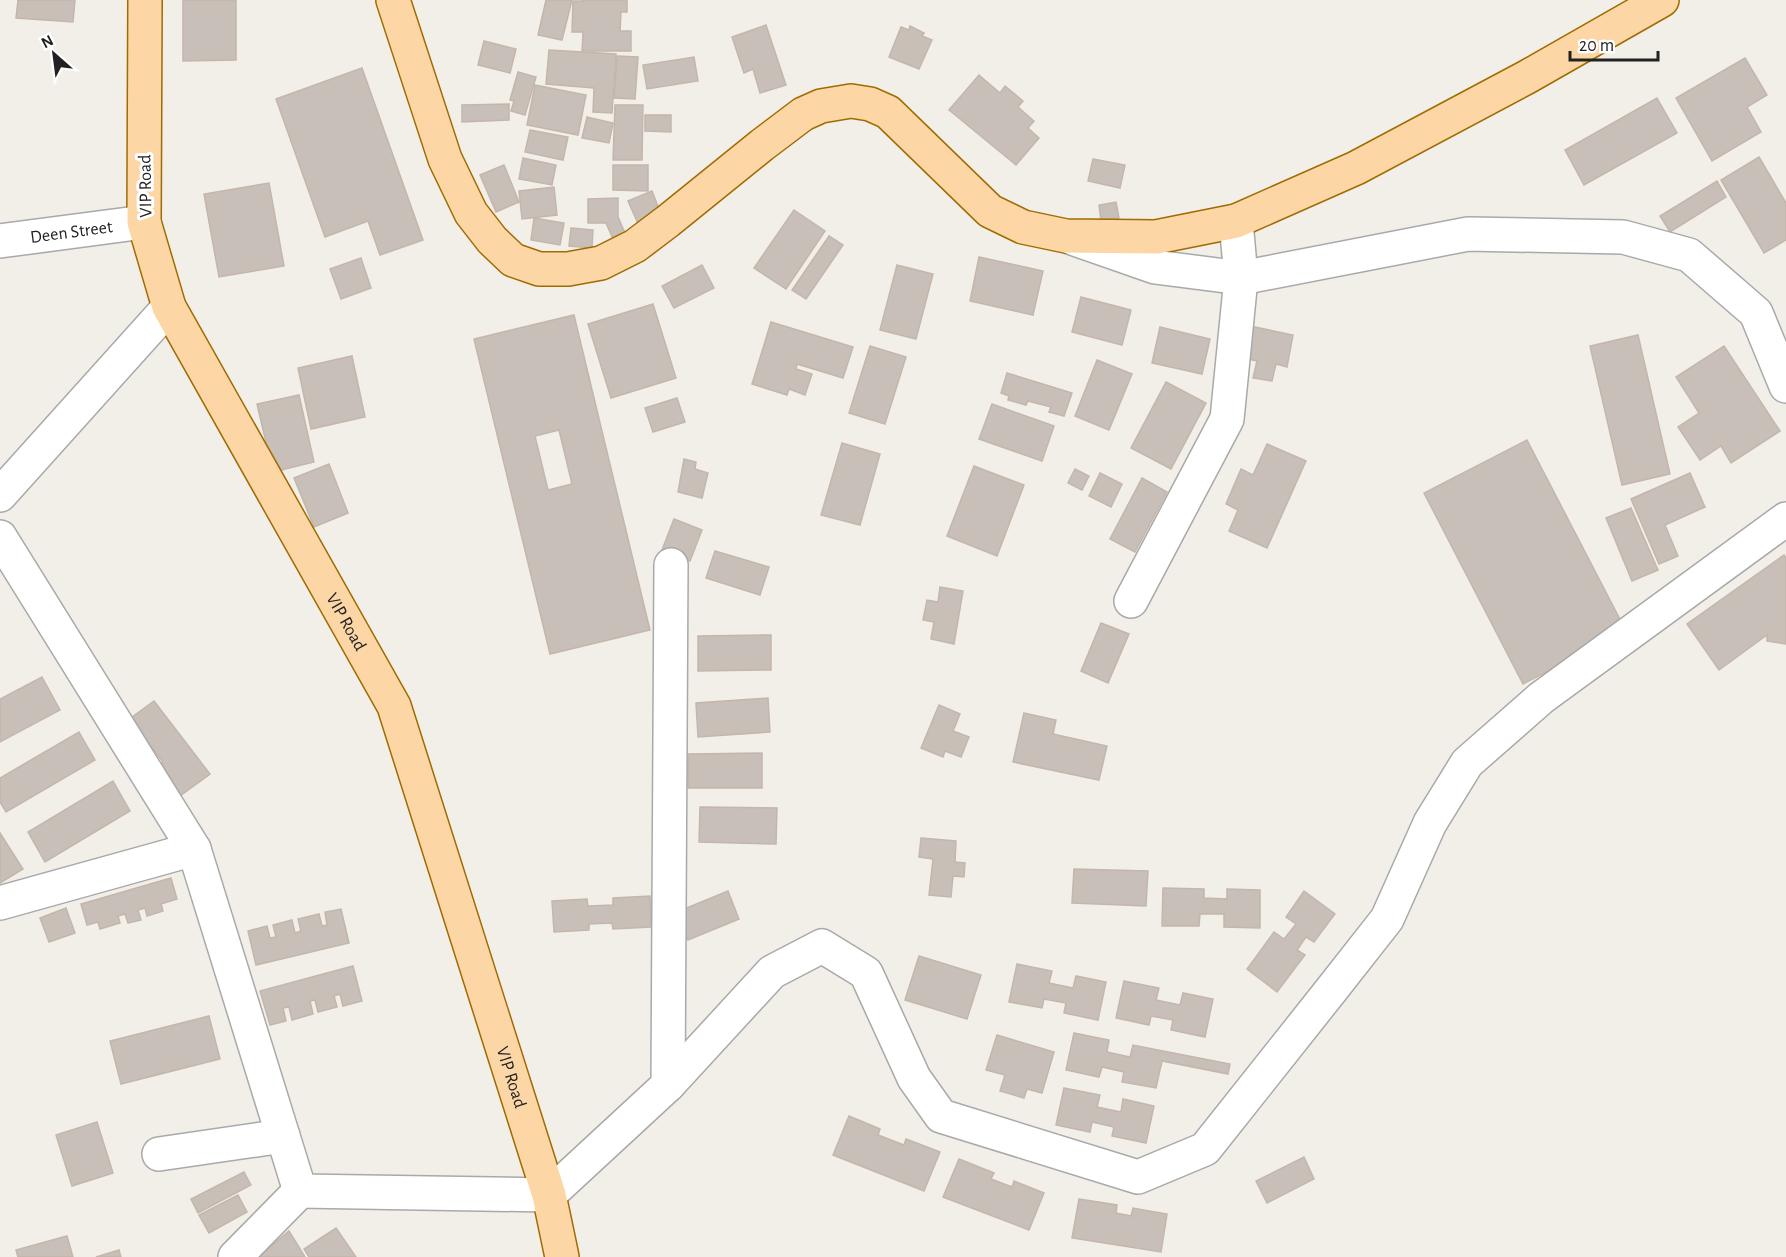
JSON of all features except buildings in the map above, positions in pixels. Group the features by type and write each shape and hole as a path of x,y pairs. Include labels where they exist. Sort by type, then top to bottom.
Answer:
{"main road":[{"name":"VIP Road","path":"145,0 144,222 169,307 394,706 549,1195 562,1257"},
{"path":"393,0 445,159 471,213 492,240 513,260 539,269 568,269 601,263 635,246 803,114 820,106 851,101 870,104 888,112 990,211 1023,227 1066,236 1156,237 1236,221 1356,168 1662,0"}],"street":[{"path":"1131,601 1227,418 1240,278 1236,221"},
{"name":"Deen Street","path":"0,241 144,222"},
{"path":"1066,236 1155,267 1240,278 1468,234 1623,237 1689,255 1756,313 1786,386"},
{"path":"0,495 169,307"},
{"path":"235,1257 300,1191 549,1195 668,1085 772,972 822,946 866,973 914,1078 941,1116 1138,1177 1205,1149 1388,919 1430,823 1467,763 1541,698 1786,519"},
{"path":"0,537 194,849 300,1191"},
{"path":"668,1085 671,565"},
{"path":"0,903 194,849"},
{"path":"159,1154 283,1136"}]}
